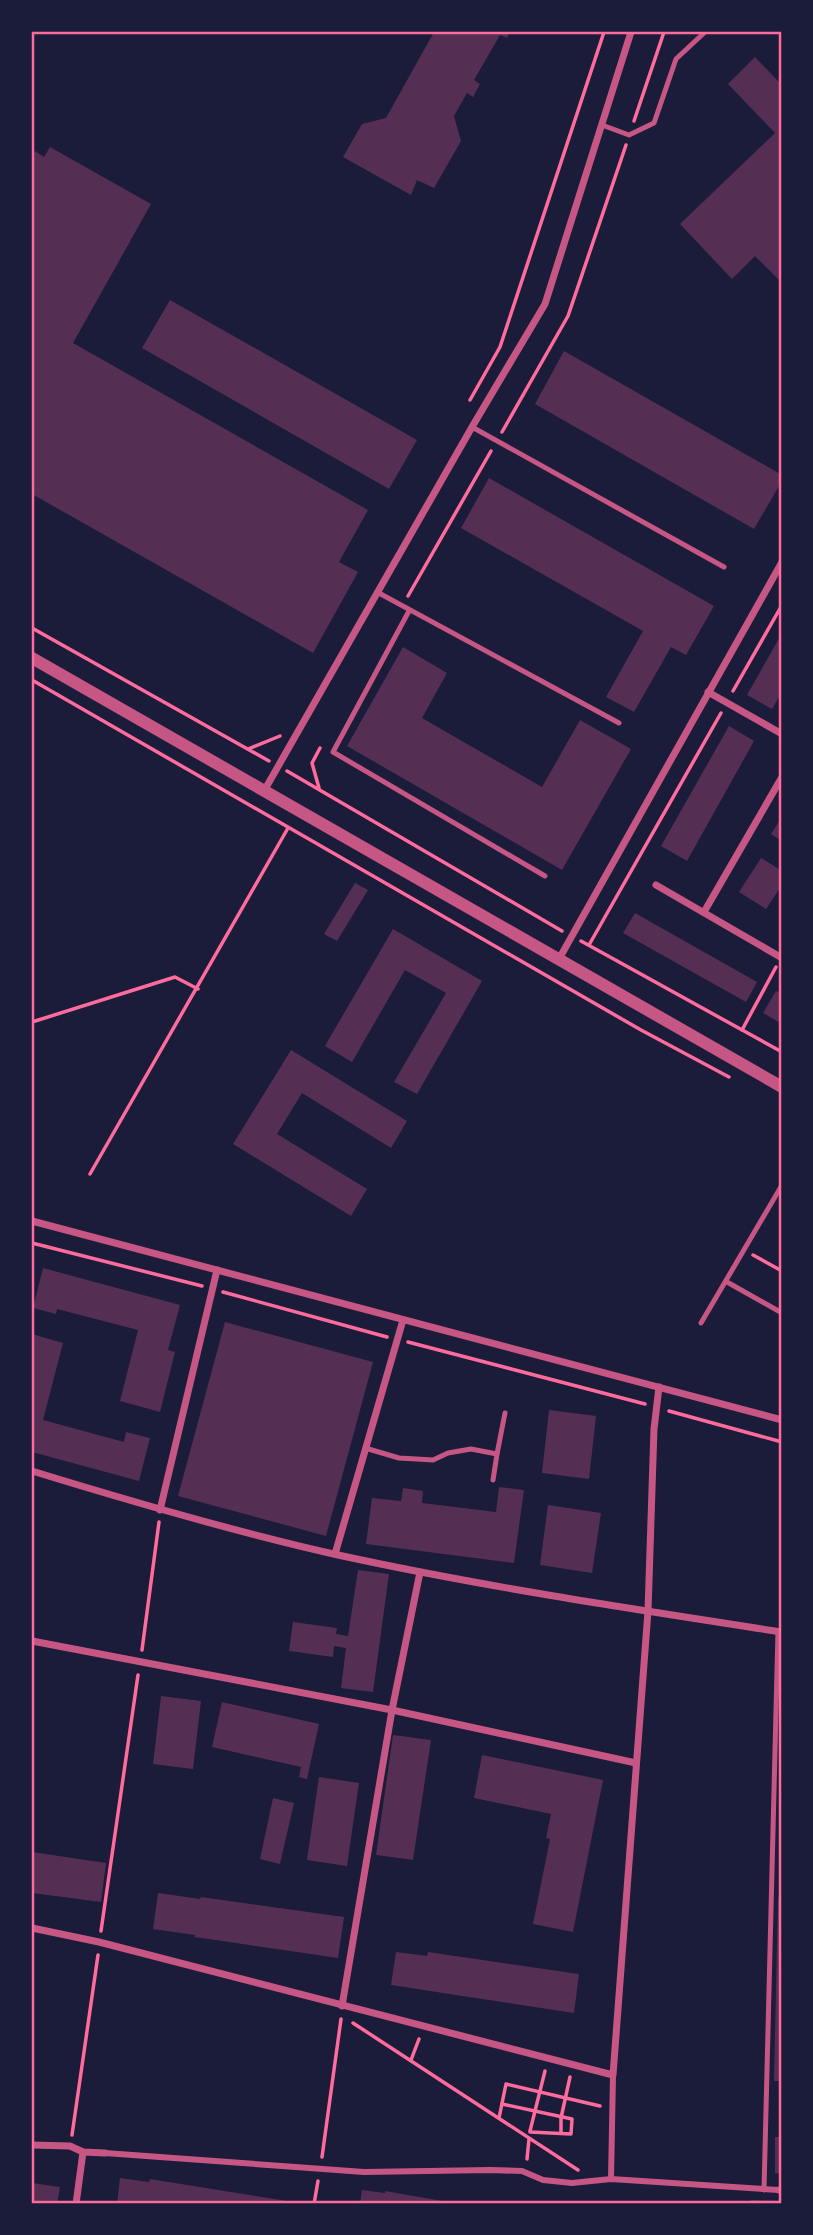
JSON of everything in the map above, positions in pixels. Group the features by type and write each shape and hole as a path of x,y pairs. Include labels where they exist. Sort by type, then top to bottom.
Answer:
{"street":[{"path":"264,791 545,304 631,32"},
{"path":"559,960 782,562"},
{"path":"32,658 782,1087"},
{"path":"708,692 782,734"},
{"path":"704,912 782,777"},
{"path":"656,885 781,958"},
{"path":"32,1232 33,1222 782,1420"},
{"path":"160,1510 217,1270"},
{"path":"335,1554 402,1320"},
{"path":"611,2179 613,2075 648,1611 654,1429 659,1387"},
{"path":"32,1471 160,1510 335,1554 420,1572 780,1632"},
{"path":"342,2006 392,1710 420,1572"},
{"path":"32,1641 392,1710 636,1763"},
{"path":"32,1928 99,1942 613,2075"},
{"path":"32,2145 70,2146 83,2152 364,2172 490,2170 526,2173 543,2180 572,2183 611,2179 780,2190"},
{"path":"76,2203 83,2152"}],"lane":[{"path":"602,125 629,135 654,123 676,59 705,32"},
{"path":"472,427 724,567"},
{"path":"377,592 619,723"},
{"path":"409,611 334,752 545,876"},
{"path":"701,1323 782,1185"},
{"path":"727,1282 782,1313"},
{"path":"493,1480 505,1413"},
{"path":"365,1448 398,1458 433,1460 448,1453 471,1449 497,1454"},
{"path":"764,2190 780,1632"}],"path":[{"path":"466,407 500,347 604,32"},
{"path":"401,607 568,316 664,32"},
{"path":"589,945 782,605"},
{"path":"32,628 279,766 571,936 782,1052"},
{"path":"32,680 629,1024 735,1080"},
{"path":"248,749 279,737 286,726"},
{"path":"319,789 312,763 322,745"},
{"path":"90,1174 298,810"},
{"path":"742,1030 781,958"},
{"path":"32,1022 175,977 198,989"},
{"path":"745,1250 782,1271"},
{"path":"70,2146 160,1510"},
{"path":"314,2203 341,2015 529,2135 594,2181"},
{"path":"411,2060 424,2027"},
{"path":"526,2173 529,2135 548,2059"},
{"path":"561,2133 561,2118 573,2065"},
{"path":"499,2118 506,2084 565,2099 612,2107"},
{"path":"502,2104 572,2119 571,2134 529,2135"}],"building":[{"path":"434,32 510,32 507,38 500,35 474,80 480,84 473,97 467,93 454,116 461,141 434,188 417,180 411,195 343,157 362,124 386,118"},
{"path":"755,57 779,82 782,80 782,283 755,256 732,279 680,224 775,133 728,84"},
{"path":"50,147 151,204 73,343 368,510 339,562 358,572 313,653 32,494 32,157 35,151 44,157"},
{"path":"170,300 417,440 389,489 142,348"},
{"path":"564,351 782,475 782,481 754,529 535,404"},
{"path":"489,478 714,606 686,655 671,647 634,712 606,697 643,631 461,528"},
{"path":"782,633 782,692 772,709 747,695"},
{"path":"403,647 447,673 422,718 542,787 580,720 631,749 562,870 347,746"},
{"path":"729,726 754,741 687,861 661,846"},
{"path":"782,817 782,841 771,834"},
{"path":"761,858 782,871 782,885 766,909 739,892"},
{"path":"355,883 368,890 337,941 324,934"},
{"path":"635,913 757,982 746,1002 623,933"},
{"path":"393,929 482,981 417,1094 394,1082 446,993 405,970 352,1062 325,1046"},
{"path":"776,991 782,994 782,1024 763,1013"},
{"path":"291,1050 407,1121 391,1148 302,1093 277,1134 367,1189 351,1216 233,1144"},
{"path":"43,1268 180,1305 168,1350 175,1352 160,1412 120,1401 138,1330 57,1309 56,1314 33,1308"},
{"path":"225,1322 373,1362 326,1536 178,1496"},
{"path":"32,1334 63,1343 43,1420 124,1442 126,1432 150,1438 139,1481 32,1452"},
{"path":"549,1410 596,1416 589,1479 542,1473"},
{"path":"499,1487 524,1490 514,1563 366,1544 372,1498 401,1501 403,1488 423,1491 422,1503 496,1512"},
{"path":"548,1505 601,1513 592,1573 540,1565"},
{"path":"358,1570 389,1574 373,1692 341,1688 346,1648 334,1646 333,1657 289,1651 293,1622 337,1628 336,1634 348,1636"},
{"path":"161,1696 201,1701 193,1769 153,1764"},
{"path":"222,1702 319,1724 307,1779 299,1777 301,1767 212,1747"},
{"path":"393,1735 431,1740 413,1860 376,1855"},
{"path":"482,1755 603,1780 573,1932 533,1924 550,1839 546,1838 551,1814 474,1798"},
{"path":"319,1777 359,1783 347,1866 307,1860"},
{"path":"273,1798 294,1803 280,1864 260,1859"},
{"path":"32,1852 106,1863 101,1902 32,1893"},
{"path":"158,1893 344,1917 338,1958 153,1929"},
{"path":"778,1897 782,1897 782,2081 774,2081"},
{"path":"396,1952 427,1956 428,1952 579,1974 574,2013 391,1985"},
{"path":"775,2137 782,2137 782,2174 775,2173"},
{"path":"120,2178 149,2182 150,2179 306,2204 117,2204"},
{"path":"32,2183 60,2187 57,2204 32,2204"},
{"path":"362,2190 385,2191 460,2204 360,2204"},
{"path":"751,2200 782,2201 782,2204 751,2204"}]}
